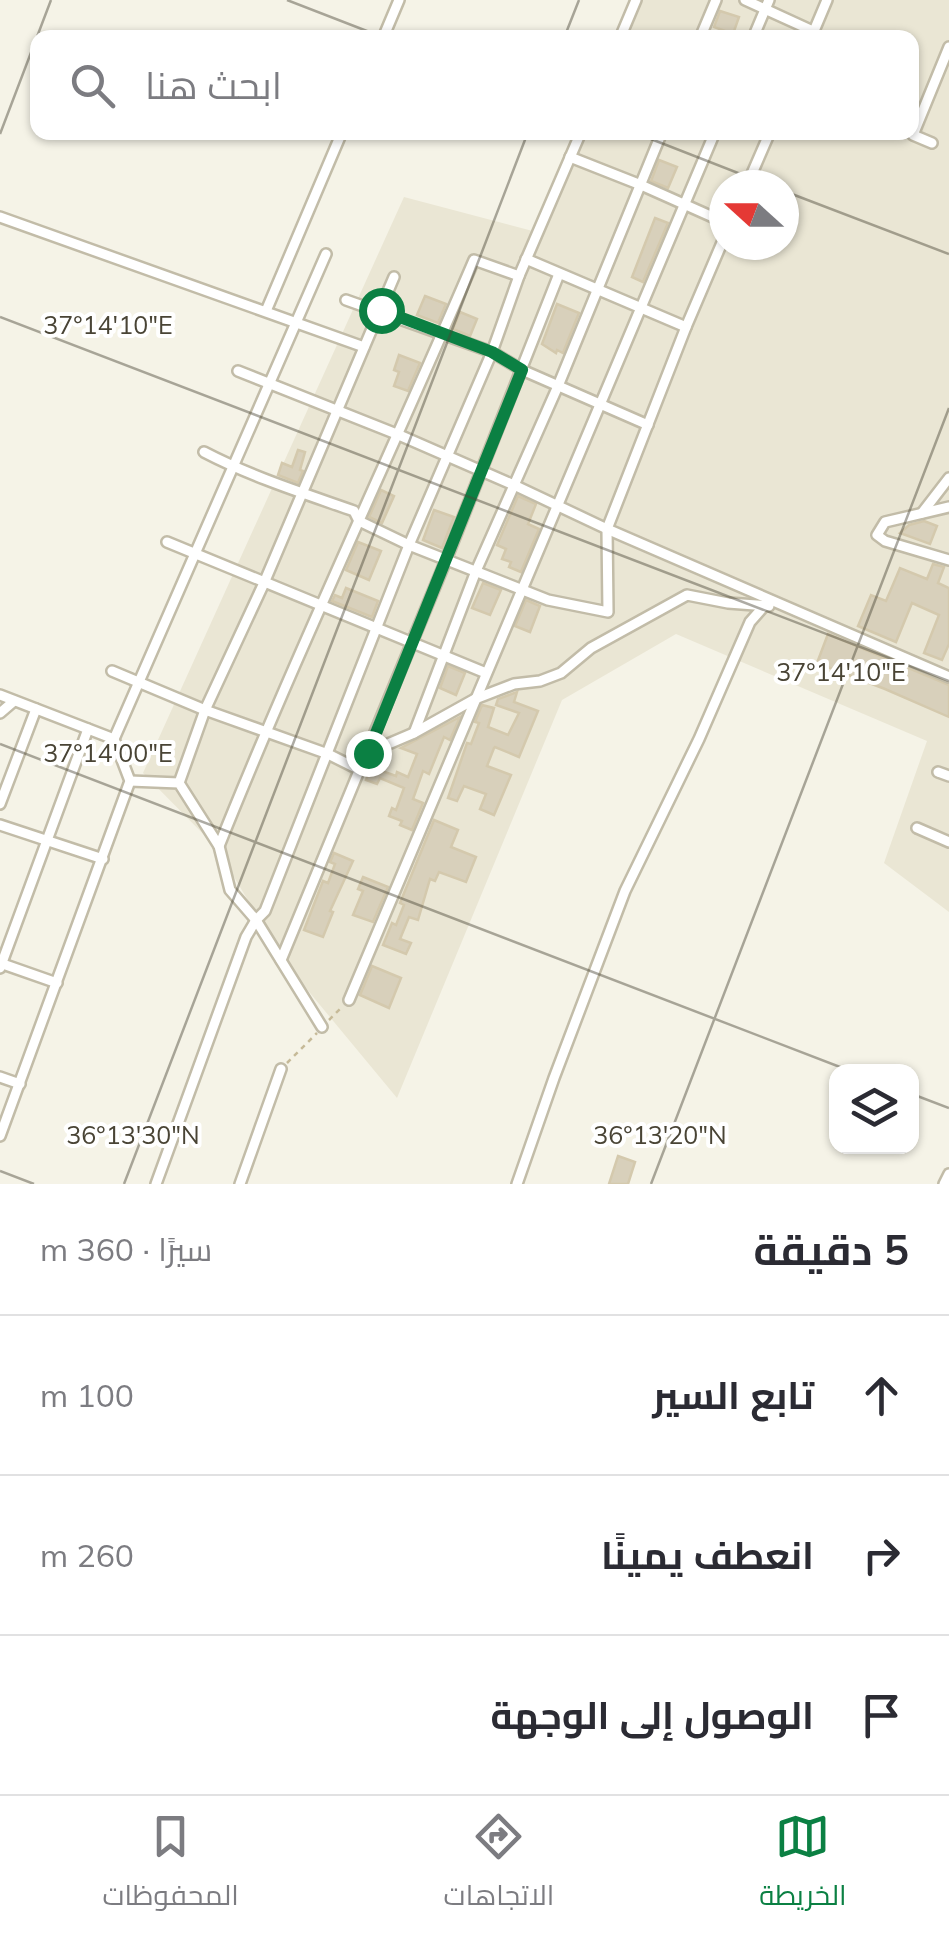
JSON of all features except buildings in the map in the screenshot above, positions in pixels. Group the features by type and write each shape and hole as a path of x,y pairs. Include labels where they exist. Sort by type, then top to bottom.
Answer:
{"street":[{"path":"386,30 399,0"},
{"path":"623,30 636,0"},
{"path":"703,30 716,0"},
{"path":"745,0 767,4 806,30"},
{"path":"814,30 827,0"},
{"path":"757,30 767,4"},
{"path":"919,119 949,48"},
{"path":"919,139 932,144"},
{"path":"266,312 339,140"},
{"path":"156,1184 246,937 265,911 409,544 577,140"},
{"path":"414,732 476,570 516,486 659,140"},
{"path":"349,1000 712,140"},
{"path":"754,170 767,140"},
{"path":"570,158 709,215"},
{"path":"0,217 364,347"},
{"path":"0,1136 130,781 114,739 326,254"},
{"path":"526,258 686,328"},
{"path":"219,846 265,732 474,260 519,276"},
{"path":"204,452 354,512 360,522 446,560 548,600 608,612 607,529 715,260"},
{"path":"281,960 559,274"},
{"path":"178,783 205,710 264,584 394,277"},
{"path":"346,300 492,352 522,370 648,425"},
{"path":"238,371 481,470 607,529 949,676"},
{"path":"922,513 949,478"},
{"path":"946,556 885,541 877,535 885,522 949,507"},
{"path":"167,542 486,673"},
{"path":"368,753 475,699 514,684 540,682 561,673 591,648 687,594 728,603 786,607"},
{"path":"518,1184 625,891 700,738 750,622 765,606"},
{"path":"112,672 328,754 360,770"},
{"path":"0,695 114,739"},
{"path":"0,713 14,701"},
{"path":"0,804 36,709"},
{"path":"57,983 1,965 88,729"},
{"path":"938,772 949,776"},
{"path":"130,781 178,783"},
{"path":"178,783 219,846 230,890 256,920 322,1027"},
{"path":"0,825 102,860"},
{"path":"917,828 949,842"},
{"path":"240,1184 282,1069"},
{"path":"0,1077 20,1084"},
{"path":"944,1184 949,1174"}],"shaded area":[{"path":"630,0 949,0 949,912 884,863 927,741 676,634 562,700 397,1098 286,964 216,847 143,773 404,197 544,234 578,140 919,140 919,30 619,30"}],"route":[{"path":"368,753 522,370 492,352 381,310"}]}
